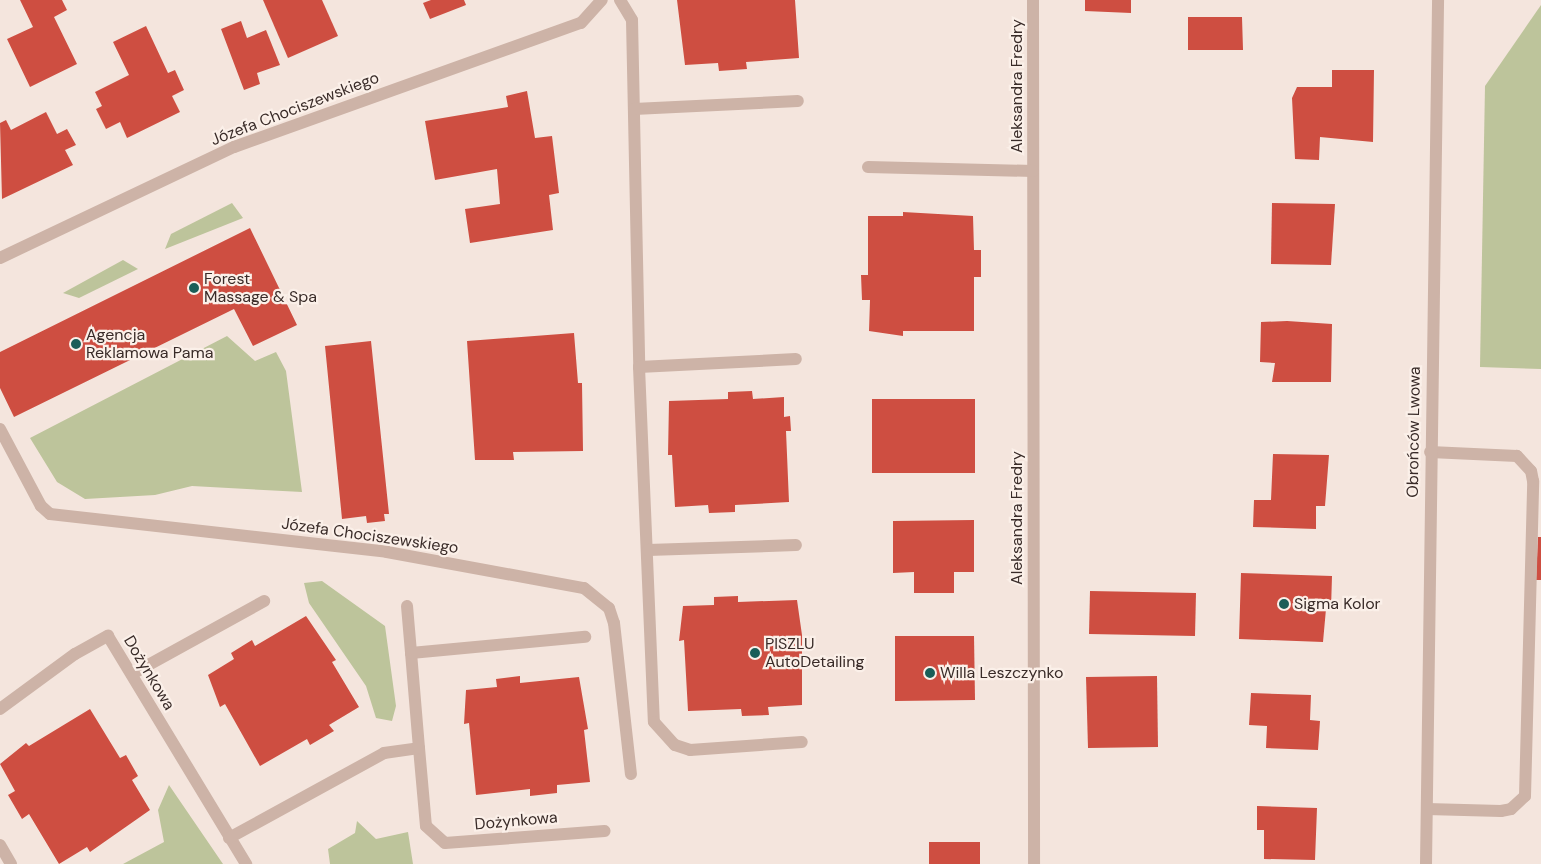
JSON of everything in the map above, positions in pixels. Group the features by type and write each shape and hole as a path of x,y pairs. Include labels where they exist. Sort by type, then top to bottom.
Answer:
{"street":[{"name":"Józefa Chociszewskiego","path":"0,258 234,147 581,23 602,0"},
{"path":"620,0 632,20 639,366 648,550 650,707 663,735 675,745 697,751 802,742"},
{"name":"Aleksandra Fredry","path":"1033,0 1034,864"},
{"name":"Obrońców Lwowa","path":"1426,864 1430,452 1438,0"},
{"path":"634,109 798,101"},
{"name":"Aleksandra Fredry","path":"868,167 1033,171"},
{"path":"639,366 796,359"},
{"name":"Józefa Chociszewskiego","path":"0,429 41,506 50,514 387,552 584,588 609,608 614,623 631,774"},
{"path":"1427,809 1506,810 1525,796 1533,481 1531,471 1517,456 1430,452"},
{"path":"648,550 796,546"},
{"path":"132,674 264,601"},
{"name":"Dożynkowa","path":"407,606 426,826 436,839 453,843 605,831"},
{"name":"Dożynkowa","path":"0,709 75,654 108,636 246,864"},
{"path":"411,653 585,637"},
{"path":"229,838 384,753 419,748"},
{"path":"0,845 11,864"}],"green space":[{"path":"1541,5 1541,369 1480,367 1485,86"},
{"path":"232,203 243,218 165,249 171,234"},
{"path":"123,260 138,269 79,298 63,293"},
{"path":"227,336 255,361 276,352 286,371 302,492 192,486 155,495 85,499 57,482 30,438"},
{"path":"322,581 385,626 396,706 392,721 376,718 366,686 309,603 304,583"},
{"path":"169,785 223,864 123,864 164,842 158,810"},
{"path":"357,821 376,839 408,832 413,864 330,864 328,849 355,833"}],"building":[{"path":"20,0 62,0 67,10 54,17 77,64 30,87 7,39 33,27"},
{"path":"263,0 322,0 338,36 288,58"},
{"path":"431,0 464,0 466,5 430,19 423,3"},
{"path":"677,0 795,0 799,58 746,62 747,69 719,71 718,63 685,65"},
{"path":"1085,0 1131,0 1131,13 1085,11"},
{"path":"1188,17 1242,17 1243,50 1188,50"},
{"path":"241,21 247,38 266,30 280,65 257,73 260,84 244,90 221,29"},
{"path":"146,26 168,73 175,70 184,90 172,96 180,112 127,138 120,122 106,129 96,109 102,106 95,92 129,75 113,42"},
{"path":"1332,70 1374,70 1373,142 1320,137 1319,160 1295,159 1292,98 1297,87 1332,87"},
{"path":"527,91 535,138 552,136 559,193 549,195 553,230 470,243 465,209 500,204 497,169 435,180 425,121 508,107 506,96"},
{"path":"46,112 57,134 67,129 76,145 65,150 73,165 2,199 0,123 6,120 11,130"},
{"path":"1272,203 1335,204 1331,265 1271,264"},
{"path":"903,212 973,216 974,250 981,250 981,277 974,277 974,331 903,331 903,336 869,331 870,300 862,300 861,275 868,275 868,216 903,216"},
{"path":"250,228 297,325 253,346 234,309 14,417 0,388 0,352"},
{"path":"1287,321 1332,324 1331,382 1272,382 1275,363 1260,362 1261,322"},
{"path":"574,333 578,383 582,383 583,451 513,452 514,460 475,460 467,341"},
{"path":"371,341 389,514 384,514 385,521 367,523 366,516 342,519 325,346"},
{"path":"752,391 753,399 784,397 784,417 790,416 791,431 786,431 789,502 735,505 735,512 709,513 708,505 675,507 672,455 668,455 669,401 728,399 728,392"},
{"path":"872,399 975,399 975,473 872,473"},
{"path":"1273,454 1329,455 1325,506 1316,506 1316,529 1253,527 1254,500 1271,500"},
{"path":"974,520 974,572 954,572 954,593 914,593 914,572 893,573 893,521"},
{"path":"1538,537 1541,537 1541,580 1536,580"},
{"path":"1241,573 1332,576 1331,609 1326,609 1323,642 1239,639"},
{"path":"1090,591 1196,593 1195,636 1089,634"},
{"path":"738,596 738,602 797,600 802,635 802,705 768,707 769,715 742,716 741,709 688,711 684,640 679,641 683,606 714,605 714,597"},
{"path":"306,616 336,660 332,662 359,707 329,725 334,731 310,745 307,739 260,766 225,704 220,707 208,675 234,659 231,653 252,640 255,646"},
{"path":"895,636 974,636 975,700 895,701"},
{"path":"520,676 520,683 579,677 588,729 584,730 590,782 557,785 557,793 530,796 530,789 476,795 469,723 464,724 466,690 497,687 496,679"},
{"path":"1157,676 1158,747 1088,748 1086,677"},
{"path":"1251,693 1311,695 1310,720 1320,721 1318,750 1266,748 1267,726 1249,725"},
{"path":"90,709 120,758 126,755 138,776 132,780 150,810 90,852 87,847 59,864 29,814 22,819 8,795 15,791 0,764 26,743 29,746"},
{"path":"1257,806 1317,808 1315,860 1264,859 1264,830 1257,830"},
{"path":"929,842 980,842 980,864 929,864"}],"place":[{"name":"Forest Massage & Spa","path":"194,288"},
{"name":"Agencja Reklamowa Pama","path":"76,344"},
{"name":"Sigma Kolor","path":"1284,604"},
{"name":"PISZLU AutoDetailing","path":"755,653"},
{"name":"Willa Leszczynko","path":"930,673"}]}
